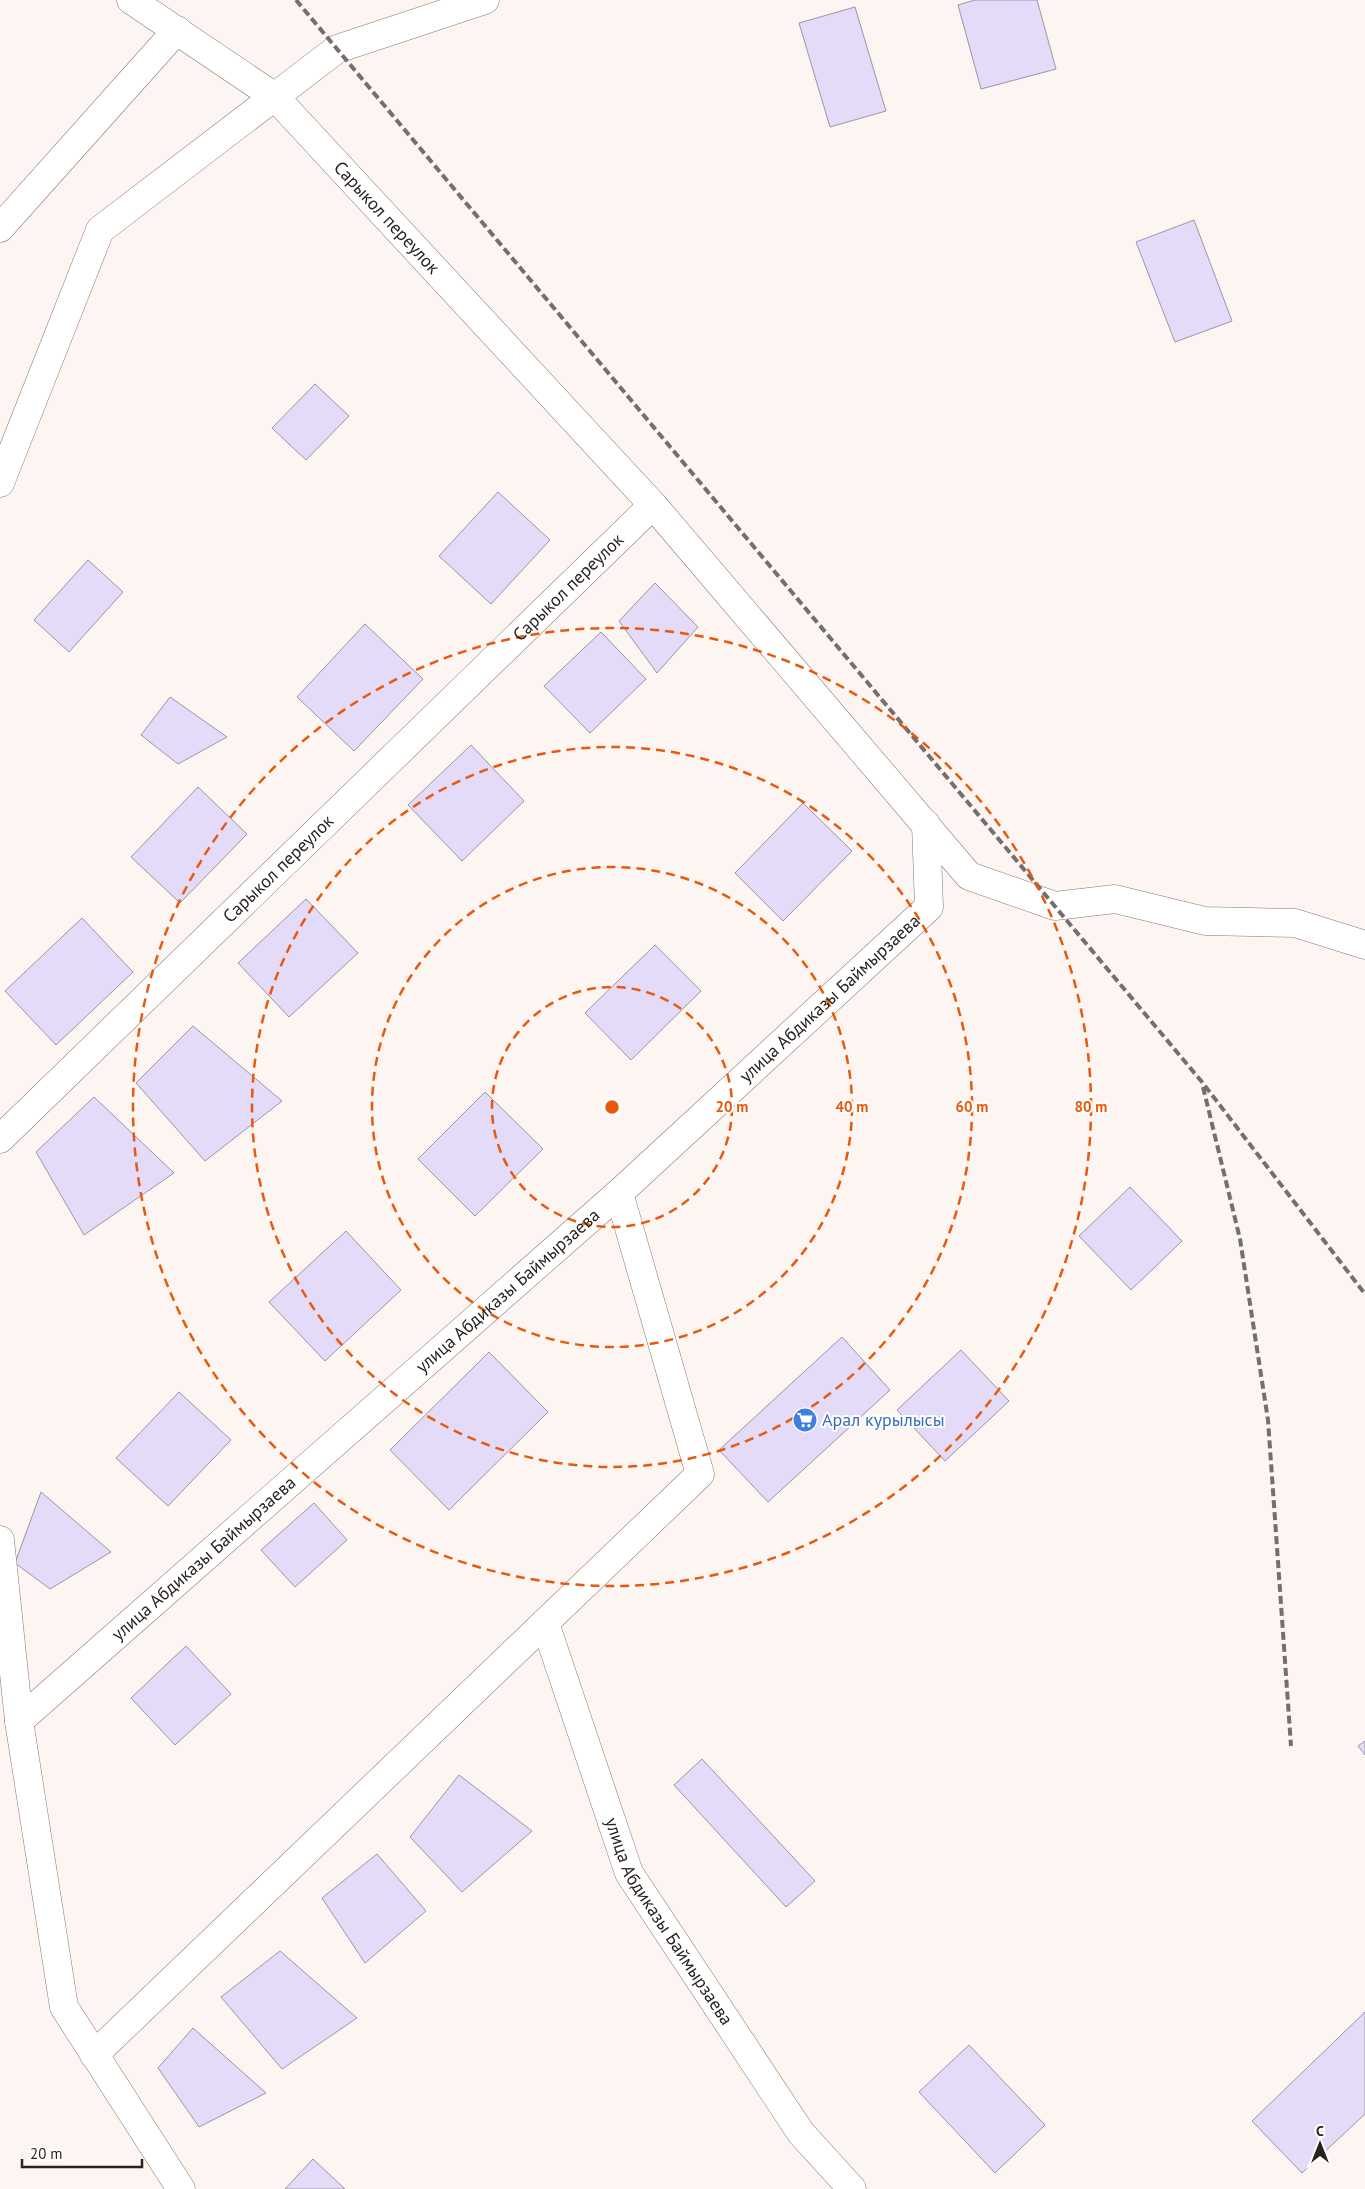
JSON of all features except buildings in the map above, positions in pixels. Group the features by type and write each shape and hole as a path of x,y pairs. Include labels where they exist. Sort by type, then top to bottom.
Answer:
{"street":[{"name":"Сарыкол переулок","path":"0,1139 653,505 275,97 131,0"},
{"path":"0,483 100,230 337,49 485,0"},
{"path":"0,228 177,30"},
{"path":"653,505 926,824 968,876 1055,906 1115,899 1205,921 1295,923 1365,945"},
{"name":"улица Абдиказы Баймырзаева","path":"19,1721 619,1192 929,907 926,824"},
{"path":"94,2055 700,1474 619,1192"},
{"path":"0,1540 19,1721 64,2007 181,2189"},
{"name":"улица Абдиказы Баймырзаева","path":"545,1623 629,1874 801,2133 852,2189"}],"railway":[{"path":"296,0 1202,1082 1365,1294"},
{"path":"1203,1087 1240,1239 1268,1420 1291,1746"}],"place":[{"name":"Арал курылысы","path":"805,1420"}]}
